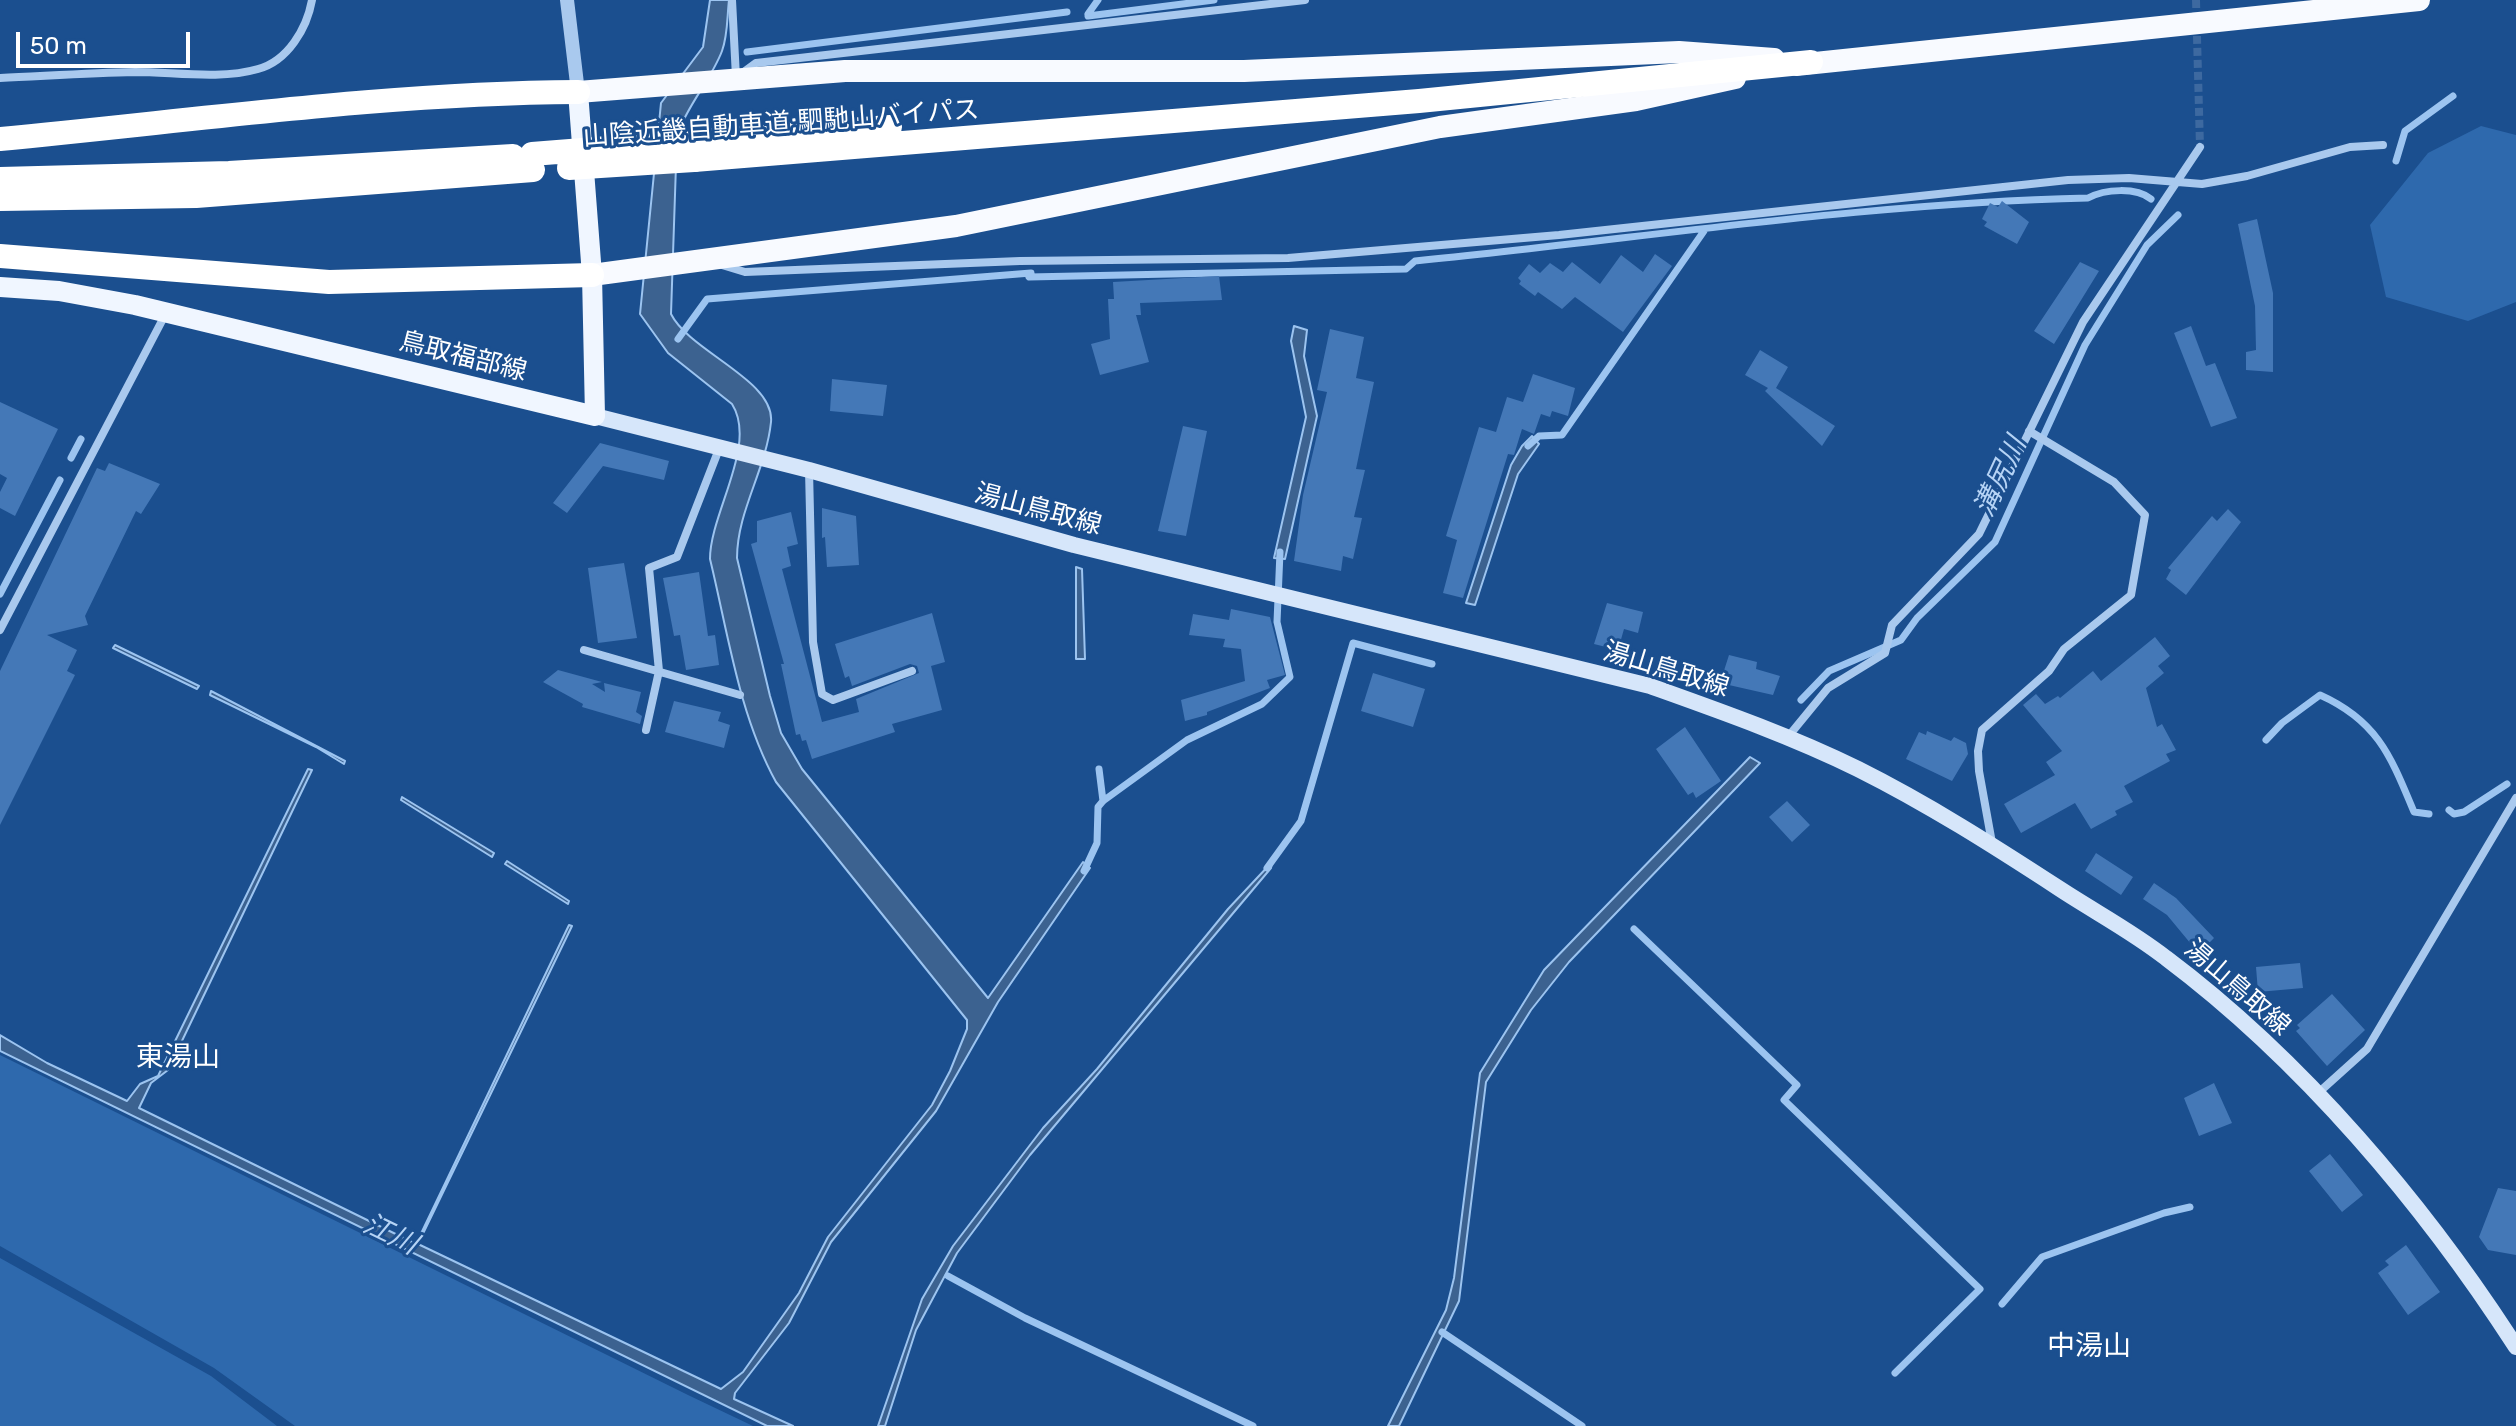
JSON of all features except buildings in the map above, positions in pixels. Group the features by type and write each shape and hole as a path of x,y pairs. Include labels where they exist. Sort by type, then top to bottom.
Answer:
{"highway":[{"path":"0,256 329,282 592,275 636,271 956,226 1440,127 1636,100 1811,62 2419,0"},
{"path":"0,139 291,110 845,71 1244,71 1679,52 1811,62"},
{"name":"山陰近畿自動車道;駟馳山バイパス","path":"0,199 196,196 532,162 1419,101 1565,84 1811,62"},
{"name":"山陰近畿自動車道;駟馳山バイパス","path":"0,179 532,162"}],"main road":[{"path":"578,92 592,275 595,416"},
{"name":"鳥取福部線","path":"0,287 59,291 166,312 595,416"},
{"name":"湯山鳥取線","path":"595,416 809,470 1074,545 1650,686 1857,768 1992,843 2166,957 2261,1038 2317,1095 2439,1239 2516,1347"}],"street":[{"path":"0,78 133,72 219,73 259,69 283,56 298,36 312,0"},
{"path":"567,0 578,92"},
{"path":"732,0 736,78"},
{"path":"736,78 756,63 1305,0"},
{"path":"709,262 745,272 1020,261 1288,258 1559,235 2068,180 2202,184 2247,176 2350,147 2383,145"},
{"path":"1787,738 1828,688 1885,653 1892,625 1979,534 2083,322 2200,147"},
{"path":"0,630 166,312"},
{"path":"1992,843 1979,771 1978,751 1982,730 2049,671 2064,649 2131,595 2145,515 2114,482 2029,431"},
{"path":"646,730 659,671 649,568 677,557 719,449"},
{"path":"809,470 813,642 822,694 833,700 912,671"},
{"path":"584,650 740,695"},
{"path":"2317,1095 2367,1049 2516,798"}],"shaded area":[{"path":"2481,126 2516,135 2516,302 2468,321 2386,297 2370,225 2428,153"},
{"path":"0,1055 753,1426 295,1426 214,1368 0,1246"},
{"path":"0,1258 211,1376 277,1426 0,1426"}],"water":[{"name":"江川","path":"710,0 729,0 726,32 717,62 677,135 671,314 695,341 746,379 769,407 771,422 768,440 746,507 737,558 781,733 802,769 988,998 1083,862 1090,868 998,1002 936,1111 831,1242 789,1323 735,1393 734,1399 793,1426 767,1426 0,1051 0,1035 47,1063 127,1101 140,1084 158,1076 308,769 312,770 168,1070 151,1083 139,1108 416,1244 569,925 572,926 418,1244 721,1389 743,1372 799,1293 828,1237 932,1105 950,1071 967,1029 967,1020 776,782 763,756 736,673 710,559 717,521 736,459 740,439 739,421 732,404 668,353 640,314 661,103 703,47"},
{"path":"1294,326 1307,330 1304,356 1317,416 1285,559 1274,558 1306,417 1291,341"},
{"path":"1532,436 1539,444 1518,474 1475,605 1466,603 1511,465"},
{"path":"1076,567 1082,569 1085,659 1076,659"},
{"path":"115,645 199,686 197,689 113,648"},
{"path":"211,691 345,761 344,764 210,695"},
{"path":"1750,757 1760,763 1569,962 1531,1010 1486,1082 1459,1301 1399,1426 1388,1426 1446,1310 1454,1278 1480,1073 1544,970"},
{"path":"402,797 494,853 492,857 401,800"},
{"path":"507,861 569,901 568,904 505,864"},
{"path":"1272,862 1271,868 1030,1155 957,1253 916,1330 885,1426 878,1426 922,1299 953,1246 1043,1128 1097,1069 1228,909"}],"waterway":[{"path":"1088,14 1098,0"},
{"path":"1088,16 1214,0"},
{"path":"747,52 1067,12"},
{"path":"2396,161 2405,131 2453,96"},
{"path":"678,339 707,299 1031,273 1029,277 1406,269 1415,261 1835,214 2088,198 2120,191 2151,199"},
{"name":"溝尻川","path":"1801,700 1829,671 1901,640 1917,618 1995,542 2085,345 2147,245 2178,215"},
{"path":"1528,446 1539,436 1562,435 1704,231"},
{"path":"71,458 81,439"},
{"path":"0,594 60,480"},
{"path":"1084,871 1097,843 1098,807 1103,801 1187,740 1262,704 1290,677 1277,622 1280,552"},
{"path":"1267,868 1301,821 1353,643 1432,664"},
{"path":"2266,740 2282,723 2320,695 2340,705 2369,729 2398,774 2414,812 2429,814"},
{"path":"1099,769 1103,801"},
{"path":"2449,810 2454,814 2464,812 2507,784"},
{"path":"1634,929 1797,1085 1784,1100 1980,1289 1895,1373"},
{"path":"2002,1304 2042,1257 2164,1213 2190,1207"},
{"path":"948,1276 1025,1318 1253,1426"},
{"path":"1442,1332 1582,1426"}],"tunnel":[{"path":"2196,0 2200,147"}],"district":[{"name":"東湯山","path":"178,1058"},
{"name":"中湯山","path":"2089,1347"}]}
